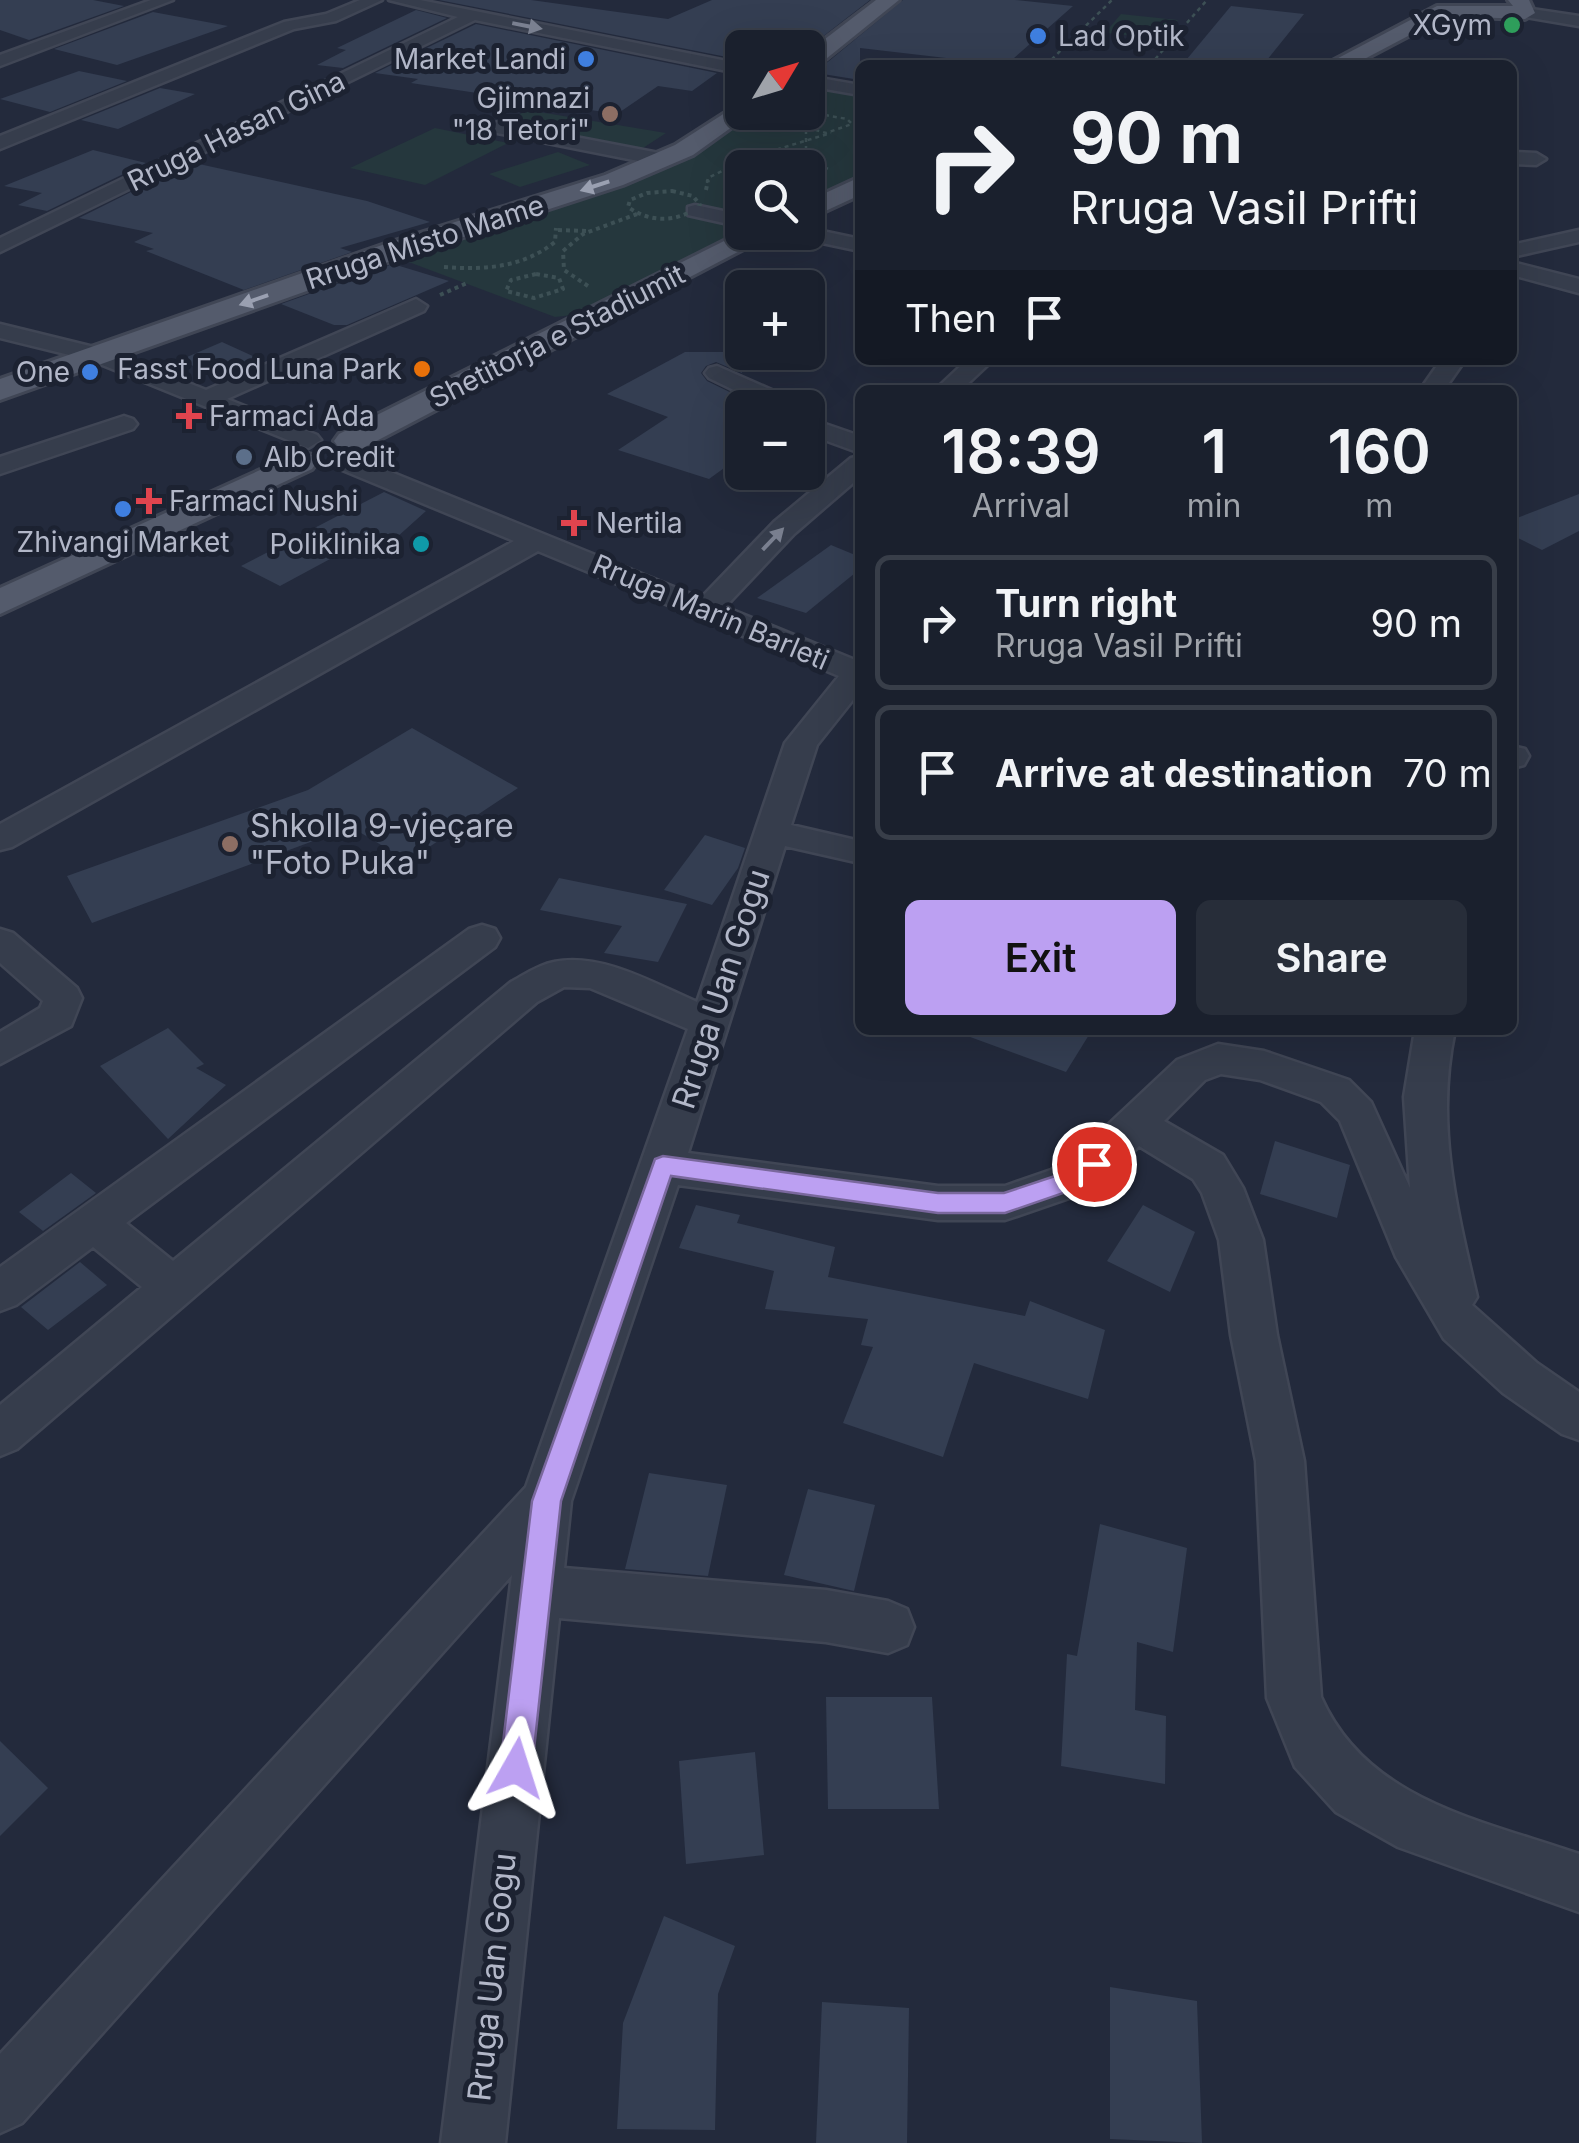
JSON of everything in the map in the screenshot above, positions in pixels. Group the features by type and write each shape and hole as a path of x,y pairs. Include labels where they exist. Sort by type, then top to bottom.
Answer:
{"main road":[{"path":"825,49 889,0"},
{"path":"1414,0 1444,10 1521,6"},
{"path":"1346,60 1444,10"},
{"name":"Rruga Misto Mame","path":"0,390 84,355 664,160 725,120"},
{"path":"825,198 850,179"},
{"name":"Shetitorja e Stadiumit","path":"348,451 626,300 727,250"},
{"path":"0,602 327,436 348,451"}],"street":[{"path":"0,61 166,0"},
{"path":"0,144 290,25 330,18 374,0"},
{"path":"397,0 725,65"},
{"path":"1521,6 1579,24"},
{"name":"Rruga Hasan Gina","path":"0,246 472,16"},
{"path":"32,28 69,36"},
{"path":"704,61 725,49"},
{"path":"825,84 855,89"},
{"path":"498,128 664,160"},
{"path":"1517,158 1536,159"},
{"path":"694,211 725,218"},
{"path":"1517,250 1579,236"},
{"path":"825,238 855,244"},
{"path":"1517,269 1579,286"},
{"path":"208,398 416,306"},
{"path":"0,331 208,398 301,450"},
{"path":"84,355 301,450"},
{"path":"954,385 976,365"},
{"path":"717,373 753,390"},
{"path":"0,466 124,424"},
{"path":"825,432 855,443"},
{"name":"Rruga Marin Barleti","path":"348,451 537,540 855,671"},
{"path":"706,610 784,528 855,468"},
{"path":"0,840 537,540"},
{"name":"Rruga Uan Gogu","path":"474,2143 546,1501 663,1166 801,743 855,676"},
{"path":"773,832 855,851"},
{"path":"0,1292 482,938"},
{"path":"0,942 63,998 57,1016 0,1050"},
{"path":"0,1434 524,992 558,974 594,976 710,1022"},
{"path":"1434,1035 1421,1116 1423,1152 1460,1325"},
{"path":"663,1166 938,1203 1005,1203 1066,1182 1094,1164 1191,1070 1218,1059 1264,1066 1335,1091 1357,1112 1418,1257 1460,1325 1520,1378 1577,1414"},
{"path":"1136,1123 1208,1168 1222,1188 1240,1240 1254,1335 1280,1460 1294,1698 1315,1748 1356,1792 1418,1827 1579,1883"},
{"path":"92,1222 174,1287"},
{"path":"0,2101 546,1501"},
{"path":"536,1591 826,1616 888,1627"}],"path":[{"path":"1051,60 1112,0"},
{"path":"1154,60 1207,0"},
{"path":"825,117 848,119 852,124 846,130"},
{"path":"775,150 855,129"},
{"path":"831,133 806,130 806,157 850,179"},
{"path":"725,170 708,178 707,194 725,211"},
{"path":"626,300 570,276 561,263 563,251 574,239 637,214"},
{"path":"557,230 590,231"},
{"path":"508,264 522,276"},
{"path":"560,278 565,285 559,292 524,298 510,294 505,287 522,276 570,276"}],"shaded area":[{"path":"1121,14 1178,20 1163,39 1105,33"},
{"path":"825,86 855,90 855,176 825,192 825,150 725,150 725,239 573,315 555,317 398,258 725,130 825,130"},
{"path":"527,110 666,133 640,150 499,126"},
{"path":"435,128 508,143 425,185 350,168"},
{"path":"558,152 590,165 520,187 489,174"}],"building":[{"path":"0,0 93,0 124,6 29,40 0,30"},
{"path":"439,0 531,0 668,19 712,0 870,0 825,35 825,30 725,30 725,57"},
{"path":"903,0 1015,0 1073,6 1012,60 963,60 860,48 860,60 855,60 855,79 825,74 825,64"},
{"path":"1231,6 1304,14 1267,60 1186,60"},
{"path":"416,10 447,18 343,68 317,65 346,50 337,48"},
{"path":"153,12 228,26 117,65 54,49"},
{"path":"476,24 717,73 692,91 658,86 617,114 411,83 418,79 375,73"},
{"path":"79,71 127,81 50,112 0,99"},
{"path":"160,88 195,94 118,129 81,120"},
{"path":"93,150 146,163 47,211 18,205 42,193 4,186"},
{"path":"199,164 367,201 430,222 340,248 352,252 244,290 146,251 154,249 134,242 153,233 79,218 175,170 183,172"},
{"path":"393,264 449,281 347,325 334,325 281,304"},
{"path":"222,342 264,361 222,379 180,360"},
{"path":"685,352 725,352 725,366 716,362 701,373 707,381 726,390 725,467 709,479 618,450 668,417 607,394"},
{"name":"Poliklinika","path":"384,492 426,511 386,547 369,538 280,586 241,566"},
{"path":"1579,494 1579,531 1542,550 1517,538 1517,518"},
{"path":"831,545 855,555 855,573 806,613 757,598"},
{"path":"412,728 518,788 408,861 351,827 92,923 67,876 308,790"},
{"path":"705,835 745,848 738,868 712,905 664,890"},
{"path":"559,878 687,904 658,962 604,953 622,926 540,910"},
{"path":"168,1028 204,1064 196,1068 226,1085 168,1139 100,1066"},
{"path":"965,1035 1089,1035 1066,1072"},
{"path":"1275,1141 1350,1165 1337,1218 1260,1194"},
{"path":"71,1173 96,1193 43,1231 19,1212"},
{"path":"696,1205 740,1215 737,1223 835,1247 828,1277 1025,1316 1030,1301 1105,1330 1088,1399 974,1363 943,1457 843,1423 873,1347 861,1345 868,1319 765,1309 774,1271 679,1248"},
{"path":"1143,1205 1195,1232 1170,1292 1107,1261"},
{"path":"80,1262 107,1285 48,1330 21,1307"},
{"path":"649,1473 727,1485 708,1576 625,1569"},
{"path":"808,1489 875,1505 854,1591 784,1575"},
{"path":"1100,1524 1187,1548 1173,1652 1137,1642 1135,1710 1166,1716 1165,1784 1061,1766 1067,1654 1077,1656"},
{"path":"826,1697 932,1697 939,1809 828,1809"},
{"path":"0,1741 48,1788 0,1836"},
{"path":"755,1752 764,1855 686,1864 679,1761"},
{"path":"664,1916 735,1946 718,1994 715,2130 617,2129 623,2023"},
{"path":"1110,1987 1197,2001 1202,2143 1110,2139"},
{"path":"822,2002 909,2008 907,2143 816,2143"}],"place":[{"name":"XGym","path":"1512,25"},
{"name":"Lad Optik","path":"1038,36"},
{"name":"Market Landi","path":"586,59"},
{"name":"Gjimnazi \"18 Tetori\"","path":"610,114"},
{"name":"Fasst Food Luna Park","path":"422,369"},
{"name":"One","path":"90,372"},
{"name":"Farmaci Ada","path":"189,416"},
{"name":"Alb Credit","path":"244,457"},
{"name":"Farmaci Nushi","path":"149,501"},
{"name":"Zhivangi Market","path":"123,509"},
{"name":"Nertila","path":"574,523"},
{"name":"Poliklinika","path":"421,544"},
{"name":"Shkolla 9-vjeçare \"Foto Puka\"","path":"230,844"}],"route":[{"path":"516,1768 546,1501 663,1166 938,1203 1005,1203 1066,1182 1094,1164"}]}
